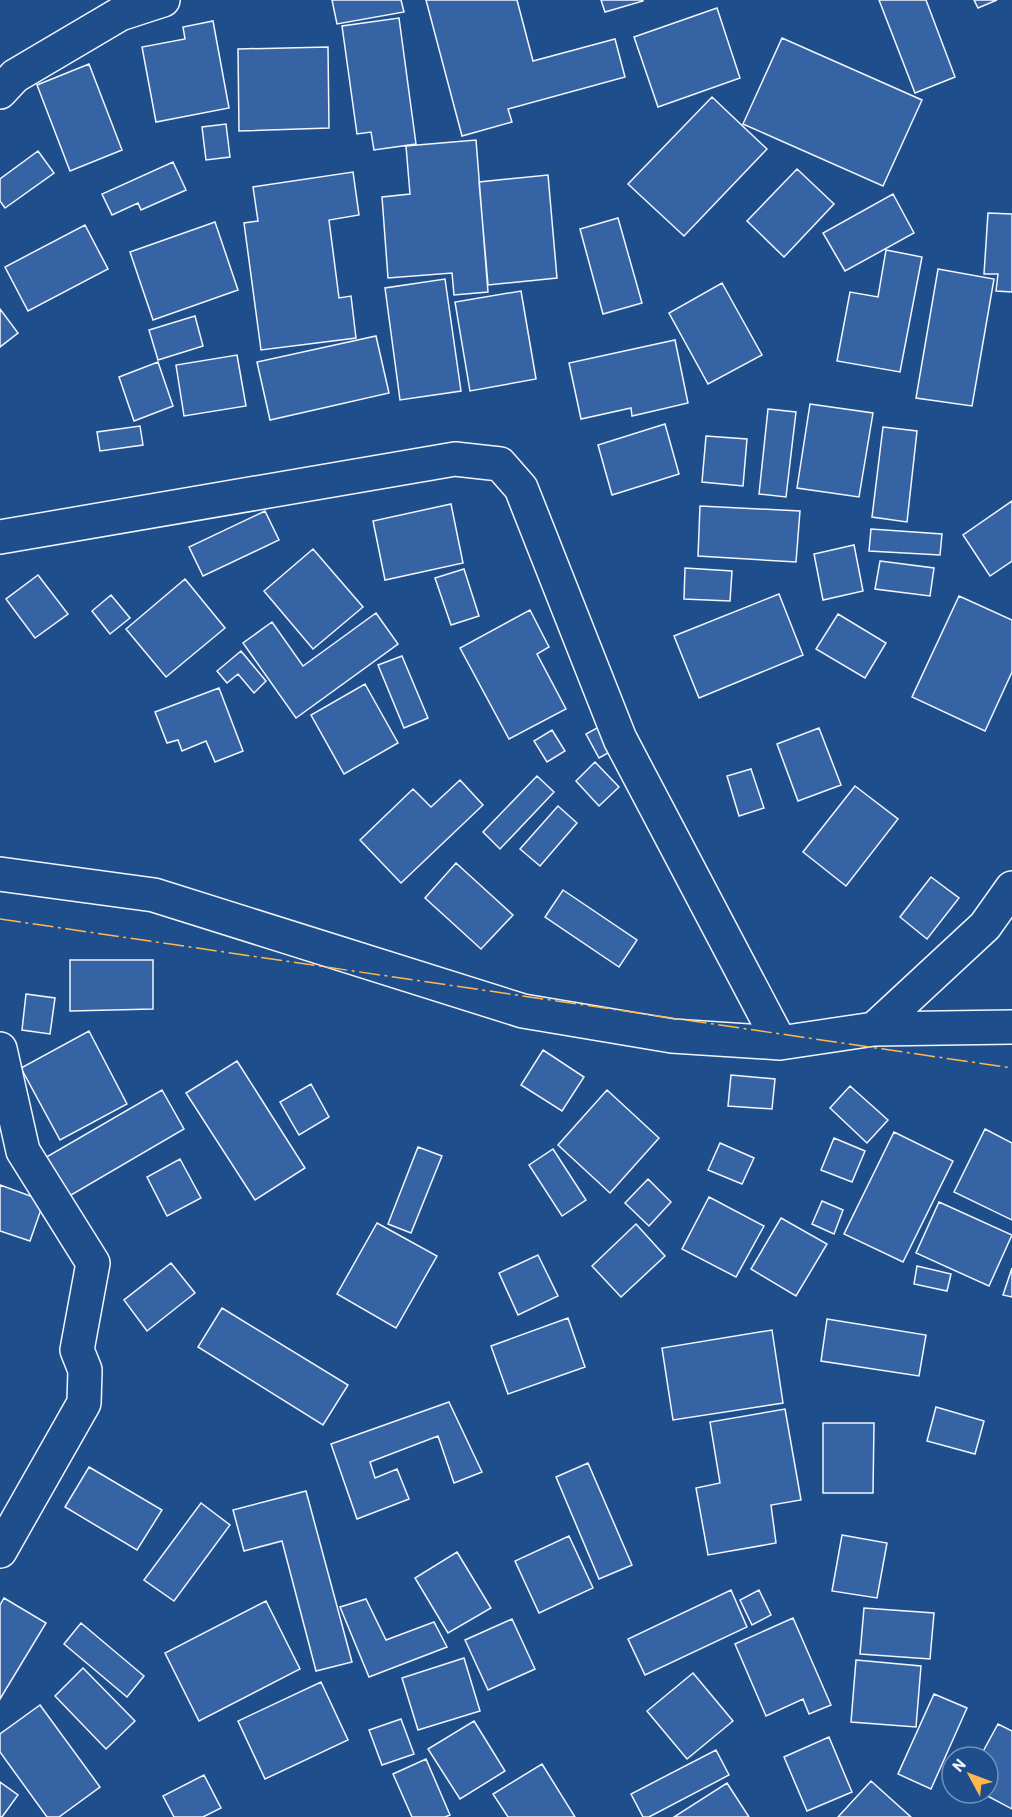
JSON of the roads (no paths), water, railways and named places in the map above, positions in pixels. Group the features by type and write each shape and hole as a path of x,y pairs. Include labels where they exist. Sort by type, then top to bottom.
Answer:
{"street":[{"path":"0,92 15,76 120,14 162,0"},
{"path":"0,537 455,459 500,464 521,488 620,739 780,1043"},
{"path":"0,874 154,895 523,1011 672,1036 780,1043 874,1029 1012,1027"},
{"path":"874,1029 986,926 1012,888"},
{"path":"0,1049 23,1151 93,1263 77,1350 85,1370 84,1403 0,1551"}]}
